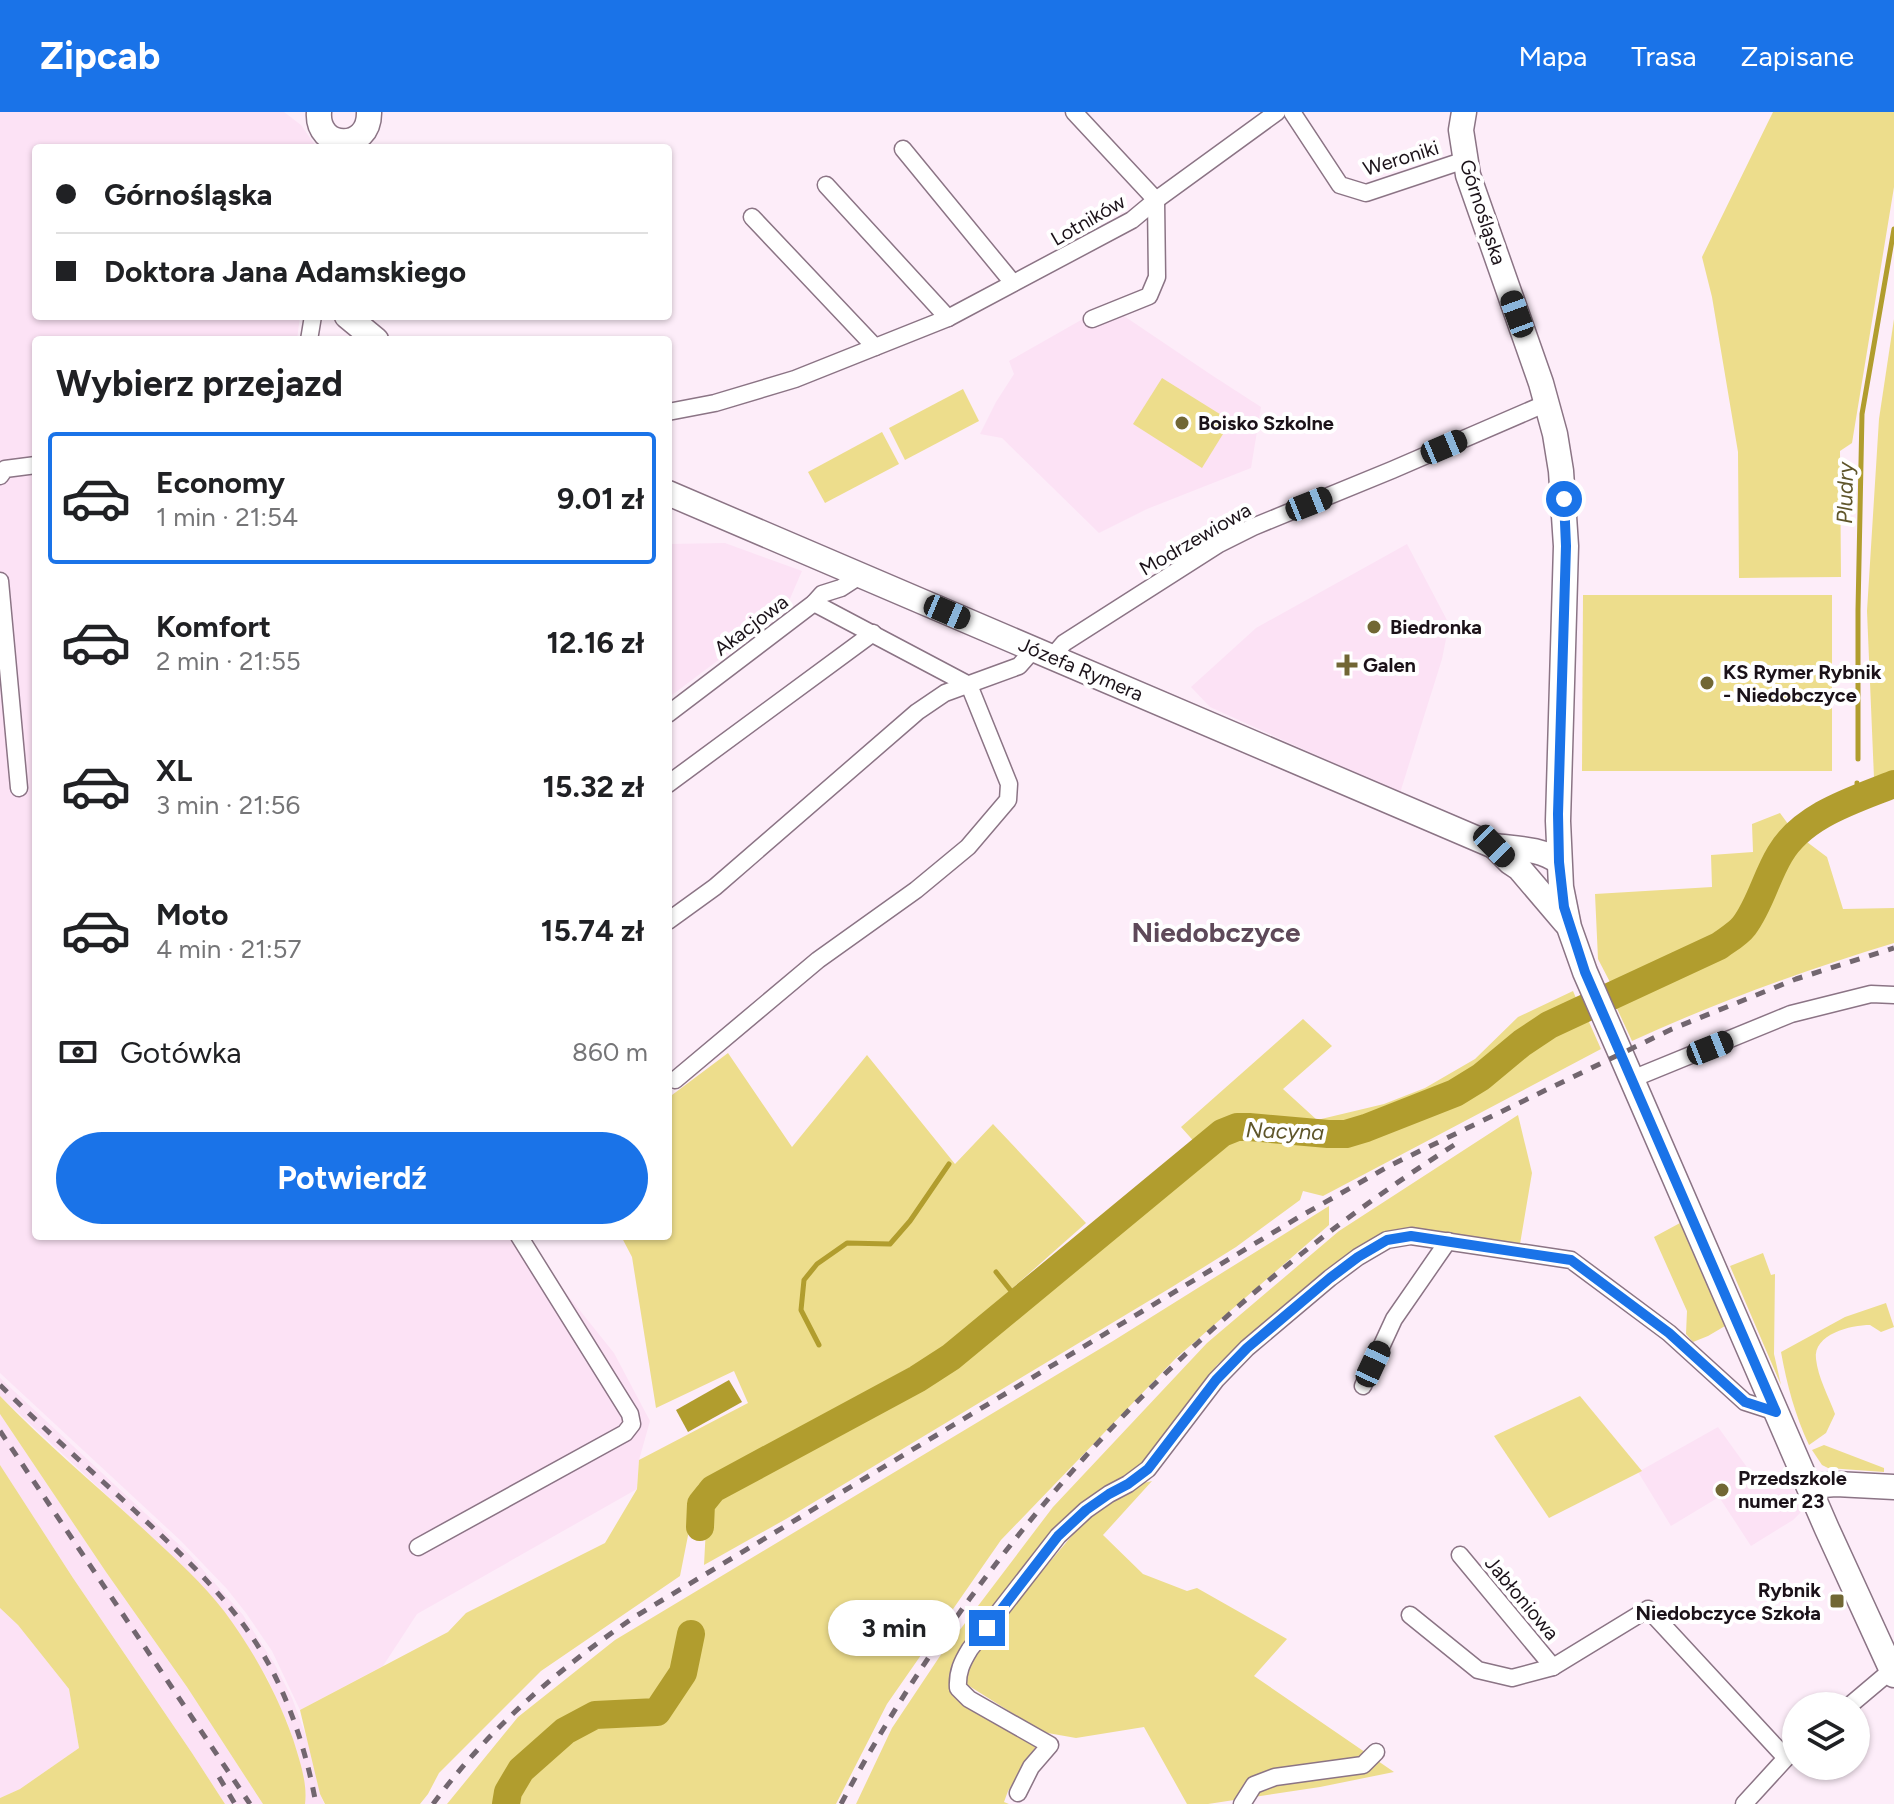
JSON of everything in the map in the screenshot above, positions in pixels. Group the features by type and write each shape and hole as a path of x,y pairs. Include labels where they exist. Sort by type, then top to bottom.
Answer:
{"street":[{"path":"319,112 318,122 323,131 340,144"},
{"path":"343,144 364,131 369,112"},
{"path":"1074,112 1156,200 1157,277 1149,296 1092,319"},
{"name":"Lotników","path":"672,411 715,403 795,379 948,318 1132,220 1277,112"},
{"name":"Weroniki","path":"1292,112 1340,185 1366,193 1465,160"},
{"name":"Górnośląska","path":"1464,112 1461,130 1473,189 1555,434 1565,524 1559,862 1569,927 1585,972 1776,1412 1893,1671"},
{"path":"903,149 1013,283"},
{"path":"826,185 948,318"},
{"path":"752,217 875,347"},
{"path":"352,320 371,336"},
{"name":"Modrzewiowa","path":"672,918 715,887 917,712 945,693 1019,666 1064,643 1219,544 1253,527 1547,403"},
{"path":"0,476 5,469 32,466"},
{"name":"Józefa Rymera","path":"672,495 1510,854 1548,854 1559,862"},
{"path":"675,1080 818,960 916,890 968,847 1008,800 1009,784 969,685 873,633 818,598 827,561"},
{"name":"Akacjowa","path":"672,711 818,598 861,575"},
{"path":"0,589 19,788"},
{"path":"672,781 873,633"},
{"path":"1558,814 1534,839 1510,854 1569,927"},
{"path":"1632,1079 1791,1014 1871,994 1894,995"},
{"path":"1018,1793 1031,1767 1055,1742 969,1699 958,1688 960,1665 1058,1536 1086,1510 1148,1469 1216,1380 1247,1348 1330,1278 1387,1240 1411,1236 1571,1260 1669,1333 1745,1402 1776,1412"},
{"path":"418,1547 625,1433 632,1424 630,1414 521,1240"},
{"path":"1363,1386 1394,1319 1448,1241"},
{"path":"1809,1486 1894,1487"},
{"name":"Jabłoniowa","path":"1460,1555 1553,1667"},
{"name":"Jabłoniowa","path":"1410,1615 1478,1670 1512,1678 1553,1667 1648,1609 1782,1745"},
{"path":"1867,1692 1893,1671"},
{"path":"1242,1804 1254,1785 1275,1777 1363,1765 1376,1752"},
{"name":"Jabłoniowa","path":"1744,1804 1782,1764"}],"shaded area":[{"path":"0,112 284,112 301,125 314,144 32,144 32,320 300,320 298,336 32,336 32,1240 523,1240 614,1353 650,1421 639,1460 637,1489 417,1614 383,1666 300,1710 272,1651 227,1589 181,1541 0,1373"},
{"path":"1773,112 1894,112 1894,187 1852,443 1840,451 1841,577 1739,578 1738,452 1712,297 1702,257"},
{"path":"1111,303 1131,305 1124,316 1261,407 1251,468 1147,509 1099,533 1002,438 980,434 1014,374 1009,361"},
{"path":"1894,319 1894,770 1874,778 1867,611 1879,419"},
{"name":"Boisko Szkolne","path":"1162,378 1231,421 1202,468 1133,424"},
{"path":"963,389 979,421 905,460 889,428"},
{"path":"882,432 899,464 825,503 808,472"},
{"path":"725,543 802,571 785,610 672,695 672,544"},
{"path":"1407,544 1449,624 1442,659 1400,793 1210,707 1191,687 1256,628"},
{"name":"KS Rymer Rybnik - Niedobczyce","path":"1583,595 1832,595 1832,771 1582,771"},
{"path":"1780,813 1791,828 1775,849 1738,926 1697,951 1612,986 1598,959 1595,894 1712,887 1711,855 1753,852 1752,824"},
{"path":"1803,839 1827,857 1843,909 1894,908 1894,943 1762,988 1632,1041 1614,1002 1720,954 1745,935 1787,857"},
{"path":"1573,991 1579,1005 1524,1032 1489,1064 1455,1087 1388,1114 1350,1127 1238,1120 1221,1127 1198,1146 1181,1127 1303,1019 1332,1046 1283,1089 1317,1120 1384,1104 1425,1088 1475,1059 1518,1017"},
{"path":"1585,1013 1601,1049 1323,1196 1303,1191 1300,1200 1236,1247 1172,1287 704,1565 707,1508 719,1492 917,1386 960,1358 1235,1134 1348,1140 1375,1132 1455,1099 1531,1043"},
{"path":"728,1053 792,1147 867,1055 955,1164 993,1124 1086,1223 945,1348 698,1485 680,1576 541,1671 439,1773 420,1804 325,1804 300,1710 448,1632 466,1613 605,1543 637,1489 639,1460 748,1403 734,1371 656,1408 632,1257 623,1240 672,1240 672,1095"},
{"path":"1518,1115 1532,1173 1520,1244 1390,1230 1323,1275 1217,1365 1151,1456 1048,1540 952,1664 949,1683 953,1693 1036,1746 1008,1791 1004,1802 1009,1804 856,1804 892,1728 940,1656 1053,1507 1207,1343 1339,1231"},
{"path":"1329,1206 1329,1225 1176,1358 1001,1540 887,1704 836,1804 447,1804 518,1717 615,1640 1113,1341"},
{"path":"1680,1223 1725,1326 1693,1342 1686,1334 1687,1311 1654,1237"},
{"path":"1763,1253 1771,1275 1775,1274 1774,1354 1781,1385 1730,1266"},
{"path":"1886,1303 1894,1327 1881,1332 1870,1325 1853,1327 1835,1333 1820,1343 1817,1366 1835,1414 1826,1433 1809,1445 1792,1400 1781,1352 1845,1317"},
{"path":"0,1378 189,1554 243,1615 292,1698 309,1744 324,1804 305,1804 298,1754 287,1722 267,1678 223,1610 166,1550 0,1396"},
{"path":"729,1380 742,1402 688,1432 676,1410"},
{"path":"0,1396 180,1563 224,1611 245,1641 280,1705 302,1771 305,1804 263,1804 187,1687 0,1414"},
{"path":"1580,1396 1642,1471 1549,1518 1494,1436"},
{"path":"0,1414 187,1687 263,1804 225,1804 0,1466"},
{"name":"Przedszkole numer 23","path":"1718,1427 1754,1477 1764,1470 1776,1484 1789,1478 1803,1510 1793,1520 1751,1546 1719,1497 1671,1526 1638,1472"},
{"path":"1824,1445 1884,1468 1884,1472 1828,1468 1822,1465 1812,1450"},
{"path":"0,1465 225,1804 0,1804 0,1798 20,1789 79,1748 69,1689 18,1625 0,1608"},
{"path":"1152,1481 1103,1535 1143,1574 1187,1591 1197,1588 1287,1639 1254,1676 1394,1772 1320,1787 1208,1804 1187,1804 1144,1727 1076,1738 1042,1732 966,1684 966,1666 1093,1511 1139,1484"},
{"path":"0,1608 18,1625 69,1689 79,1748 20,1789 0,1798"}],"waterway":[{"name":"Pludry","path":"1858,759 1862,414 1894,229"},
{"name":"Pludry","path":"1857,783 1858,798"},
{"name":"Nacyna","path":"700,1527 701,1504 713,1489 917,1379 951,1357 1222,1133 1237,1127 1249,1127 1346,1134 1455,1093 1549,1025 1719,946 1732,937 1750,918 1780,854 1790,840 1831,810 1894,784"},
{"path":"1544,1029 1549,1037"},
{"path":"819,1345 801,1310 804,1280 817,1264 847,1243 890,1244 910,1221 949,1164"},
{"path":"996,1272 1019,1301"},
{"name":"Nacyna","path":"506,1804 508,1792 521,1770 565,1731 595,1715 657,1712 683,1673 691,1634"}],"railway":[{"path":"433,1804 477,1750 526,1701 579,1657 636,1616 1299,1217 1391,1165 1672,1029 1796,979 1894,948"},
{"path":"841,1804 898,1704 962,1609 1032,1518 1108,1432 1190,1350 1276,1274 1367,1204 1462,1140"},
{"path":"0,1385 174,1548 247,1629 289,1707 305,1755 316,1804"},
{"path":"0,1431 250,1804"},
{"path":"219,1777 235,1804"}],"place":[{"name":"Boisko Szkolne","path":"1182,423"},
{"name":"Biedronka","path":"1374,627"},
{"name":"Galen","path":"1347,665"},
{"name":"KS Rymer Rybnik - Niedobczyce","path":"1707,683"},
{"name":"Przedszkole numer 23","path":"1722,1490"},
{"name":"Rybnik Niedobczyce Szkoła","path":"1837,1601"}],"district":[{"name":"Niedobczyce","path":"1216,932"}],"route":[{"path":"987,1628 1058,1536 1086,1510 1148,1469 1216,1380 1247,1348 1330,1278 1387,1240 1411,1236 1571,1260 1669,1333 1745,1402 1776,1412 1585,972 1564,907 1558,821 1566,546 1564,499"}]}
